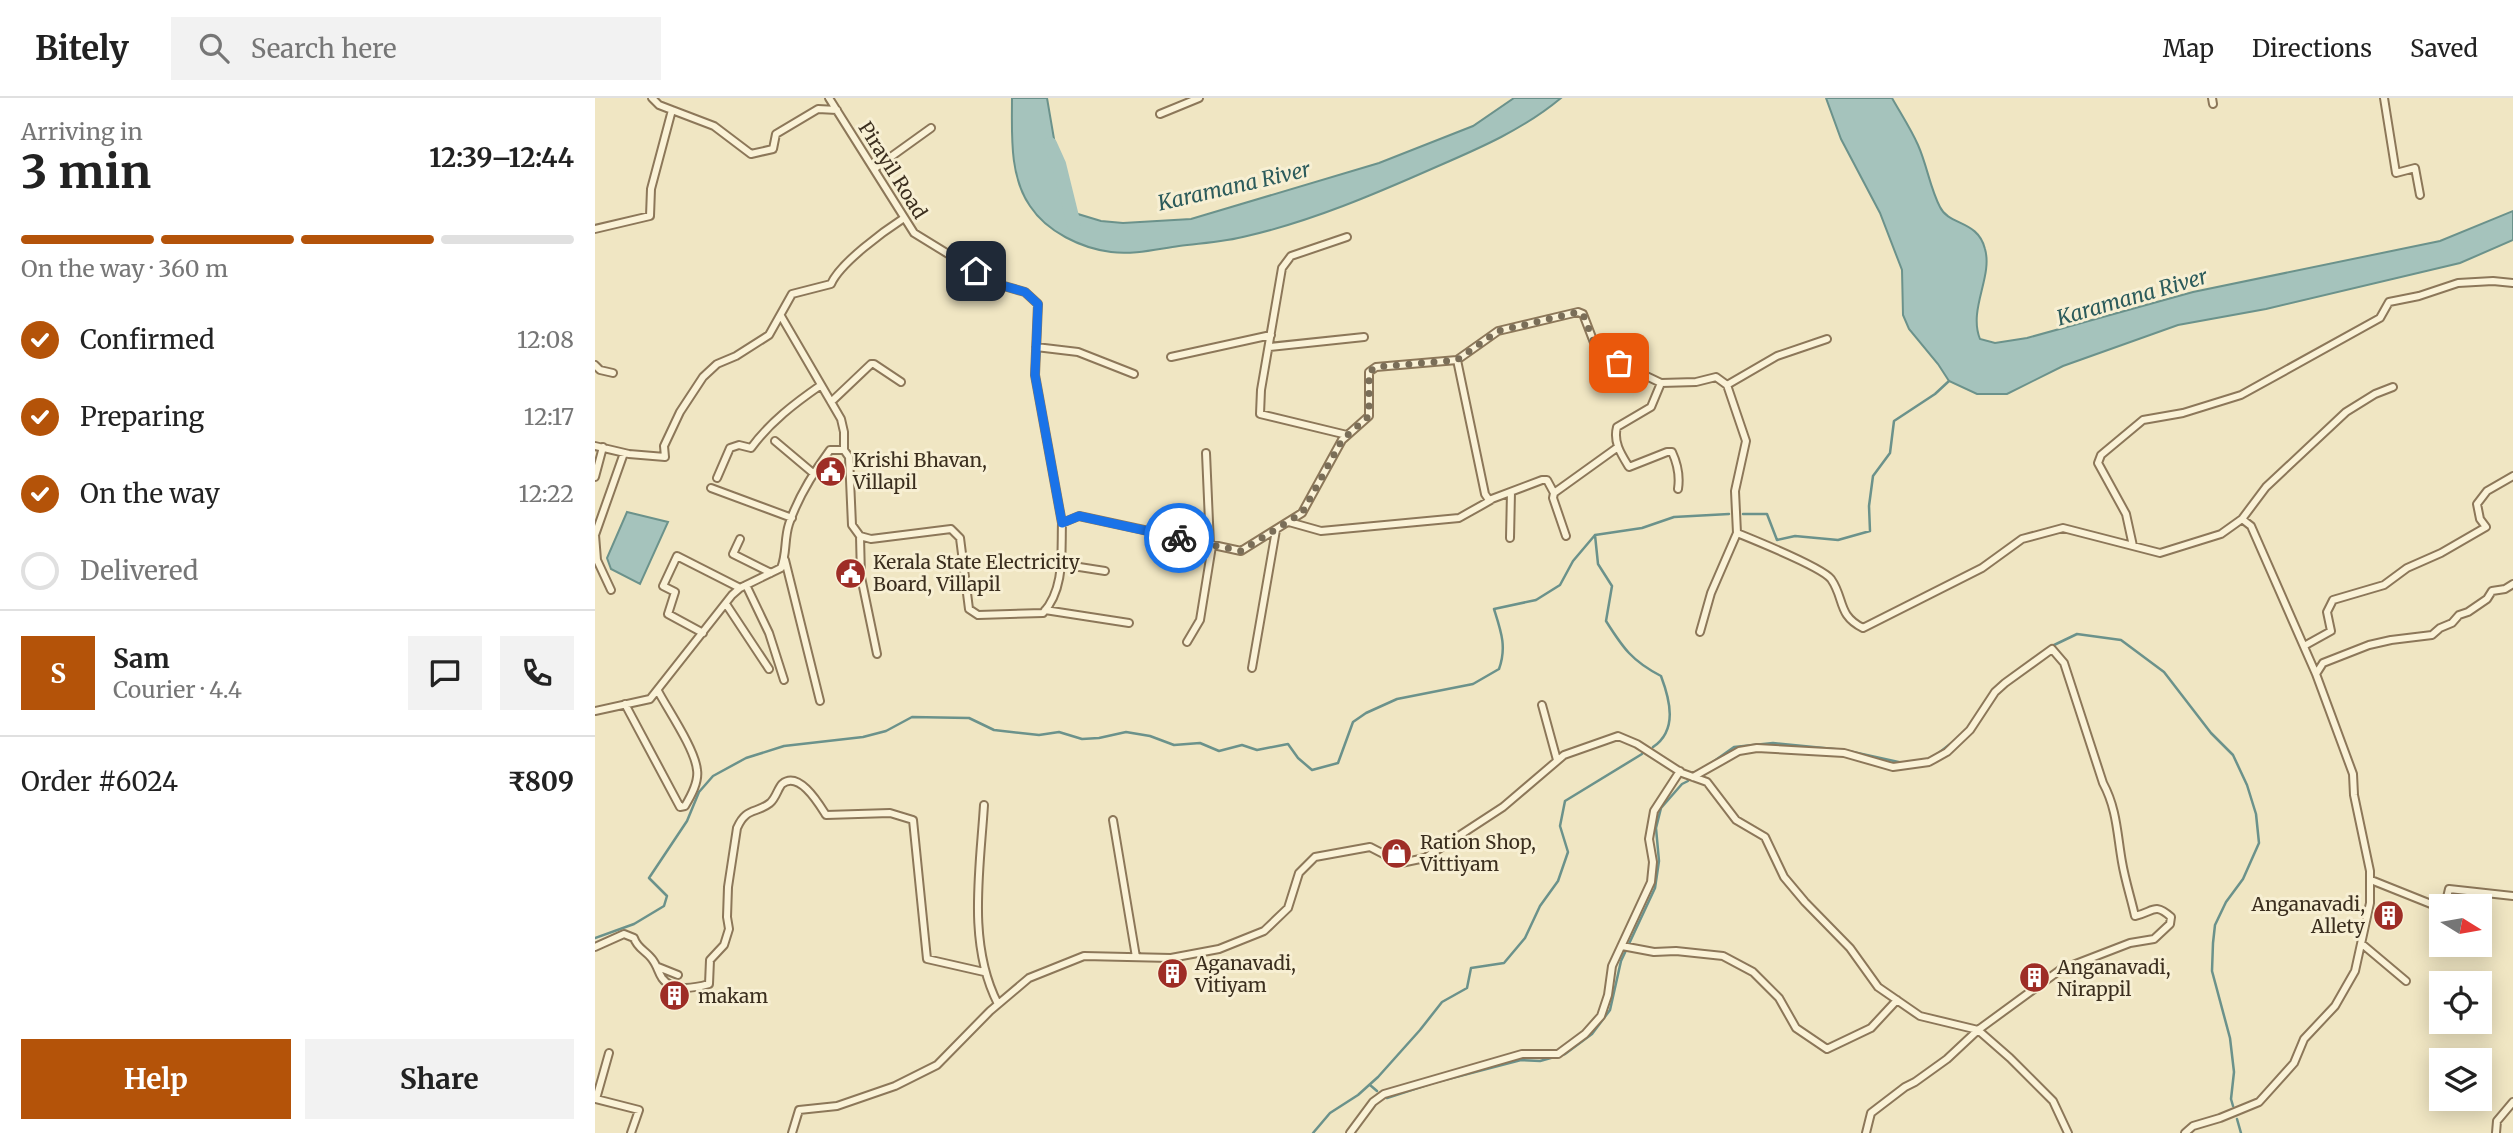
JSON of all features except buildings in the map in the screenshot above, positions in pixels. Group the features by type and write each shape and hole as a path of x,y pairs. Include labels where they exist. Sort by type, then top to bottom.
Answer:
{"street":[{"path":"652,98 659,105 714,126 761,158"},
{"name":"Pirayil Road","path":"829,98 914,233 997,284 1025,292 1038,304 1035,375 1062,523 1060,578 1051,604 1045,610"},
{"path":"1160,114 1199,98"},
{"path":"2384,98 2396,173 2414,168 2420,195"},
{"path":"751,153 773,149 776,134 818,109 837,110"},
{"path":"595,229 650,216 651,189 672,110"},
{"path":"874,169 931,128"},
{"path":"595,477 599,446 624,453 665,457 664,446 680,412 703,377 717,364 736,356 769,335 792,294 831,284 837,271 904,218"},
{"path":"1347,237 1291,256 1282,268 1261,390 1260,414 1347,435"},
{"path":"2133,546 2126,514 2098,463 2101,455 2143,420 2183,413 2241,395 2380,318 2389,302 2419,296 2458,283 2513,283"},
{"path":"1062,523 1079,516 1241,551 1302,513 1342,440 1369,416 1369,372 1376,367 1457,360 1498,331 1578,312 1583,314 1598,353 1661,383 1696,382 1716,376 1727,385 1746,441 1735,491 1737,533 1711,593 1700,632"},
{"path":"781,316 841,419 844,450 849,457 852,525 860,536 861,577 877,654"},
{"path":"1171,356 1271,335"},
{"path":"1269,347 1364,337"},
{"path":"1727,385 1777,356 1828,339"},
{"path":"1036,347 1078,352 1134,374"},
{"path":"1457,360 1485,494 1489,500 1492,499"},
{"path":"831,402 874,363 901,382"},
{"path":"595,365 600,370 613,373"},
{"path":"1661,383 1651,407 1617,427 1615,436 1629,467 1672,452 1677,463 1678,489"},
{"path":"717,478 730,448 734,445 751,448 789,409 821,385"},
{"path":"1737,533 1787,554 1830,577 1849,621 1863,628 1982,568 2022,539 2063,528 2160,553 2221,534 2242,519 2266,487 2346,412 2375,394 2393,387"},
{"path":"775,441 813,473"},
{"path":"1554,493 1618,447"},
{"path":"595,711 650,699 726,604 743,587 781,568 785,558 788,526 813,473 830,450 844,450"},
{"path":"611,590 597,560 595,535 624,453"},
{"path":"1187,642 1200,620 1211,545 1206,453"},
{"path":"2304,646 2331,632 2327,612 2333,600 2383,585 2407,568 2441,553 2486,527 2477,504 2487,491 2513,476"},
{"path":"1289,522 1321,531 1458,518 1492,499 1546,480 1554,493 1553,498 1566,536"},
{"path":"711,488 792,518"},
{"path":"1510,492 1510,538"},
{"path":"2185,1133 2193,1126 2259,1102 2294,1063 2304,1039 2343,995 2355,971 2370,903 2371,880 2354,795 2353,774 2304,646 2251,526 2242,519"},
{"path":"860,536 871,538 951,529 960,538 969,610 978,615 1043,613 1045,610 1129,624"},
{"path":"1252,668 1276,530"},
{"path":"740,539 733,554 771,573"},
{"path":"703,633 668,614 675,592 663,586 677,556 743,587 769,633 784,680"},
{"path":"785,558 820,701"},
{"path":"1060,564 1105,571"},
{"path":"2316,674 2323,663 2369,645 2432,635 2487,599 2492,591 2505,589 2513,584"},
{"path":"726,604 769,669"},
{"path":"1693,776 1739,751 1758,748 1844,752 1893,766 1929,762 1947,752 1970,730 1995,692 2005,683 2052,649 2064,663 2103,783 2111,799 2135,916 2161,908 2171,917 2170,924 2154,939 2130,943 2060,970 1977,1030 1947,1059 1871,1113 1866,1133"},
{"path":"625,704 680,807 685,806 698,771 682,734 658,691"},
{"path":"1542,705 1557,761"},
{"path":"792,1133 799,1110 837,1106 895,1086 937,1065 998,1004 1029,978 1084,956 1171,958 1219,949 1264,931 1288,908 1299,873 1315,857 1370,848 1401,863 1425,858 1503,807 1564,755 1618,736 1637,744 1680,771 1707,782 1736,820 1765,837 1784,877 1850,948 1878,987 1920,1016 1977,1030 2053,1101 2068,1133"},
{"path":"1350,1133 1373,1102 1384,1094 1522,1054 1558,1054 1585,1034 1601,1016 1608,995 1612,966 1651,881 1653,862 1649,839 1654,811 1680,771"},
{"path":"658,967 661,977 670,985 692,988 709,984 709,960 724,944 729,929 728,887 737,828 747,813 771,802 781,785 792,780 799,782 814,796 826,815 890,813 913,820 927,959 983,969"},
{"path":"984,805 979,875 983,969 998,1004"},
{"path":"1113,820 1136,957"},
{"path":"2371,880 2429,902"},
{"path":"2447,894 2449,889 2513,896"},
{"path":"595,947 624,934 634,938 636,944 658,967 678,975"},
{"path":"2361,944 2406,981"},
{"path":"1622,946 1654,952 1676,951 1723,956 1752,972 1779,998 1796,1028 1827,1049 1871,1028 1898,1000"},
{"path":"609,1053 596,1099 639,1110 631,1133"},
{"path":"2496,1133 2497,1121 2513,1102"}],"water":[{"path":"1012,98 1047,98 1065,203 1078,214 1101,221 1123,223 1191,219 1379,163 1473,126 1514,98 1561,98 1532,119 1485,145 1319,215 1239,238 1128,253 1100,250 1077,243 1046,224 1030,206 1023,194 1015,168"},
{"path":"1826,98 1892,98 1918,145 1940,207 1950,218 1976,233 1985,249 1986,271 1978,305 1977,328 1980,339 1995,343 2027,338 2193,292 2440,241 2513,211 2513,240 2460,263 2266,309 2178,325 2063,366 2007,394 1977,394 1949,381 1909,329 1903,315 1902,270 1880,213 1841,139"},
{"path":"627,512 668,522 640,584 611,569 607,558"}],"waterway":[{"name":"Karamana River","path":"1050,144 1059,164 1074,225"},
{"path":"1743,514 1767,514 1777,540 1795,536 1838,540 1870,531 1869,506 1873,476 1890,453 1894,421 1935,394 1949,381"},
{"path":"1653,747 1661,740 1669,723 1667,695 1661,676 1629,653 1606,621 1612,586 1598,564 1595,535 1642,528 1674,517 1729,514"},
{"path":"595,938 634,924 664,906 667,896 649,878 687,821 699,792 713,776 746,758 784,746 863,737 886,731 912,717 969,718 994,730 1039,735 1059,732 1082,739 1126,732 1150,736 1174,745 1200,743 1219,751 1242,745 1257,750 1288,744 1298,758 1312,770 1338,763 1353,722 1366,713 1397,699 1473,684 1499,669 1503,646 1494,609 1536,600 1560,585 1573,561 1595,535"},
{"path":"2052,646 2077,634 2121,640 2164,672 2211,733 2233,755 2247,785 2256,814 2259,843 2243,879 2226,902 2215,925 2213,943 2212,971 2230,1038 2234,1072 2231,1099 2233,1106"},
{"path":"1977,714 1985,702"},
{"path":"1936,755 1958,738"},
{"path":"1710,764 1734,747 1773,743 1844,750 1903,763"},
{"path":"1313,1133 1330,1113 1358,1095 1378,1077 1442,1002 1467,988 1471,968 1504,963 1525,938 1540,906 1558,881 1568,852 1560,826 1565,801 1642,754"},
{"path":"1387,1098 1521,1060 1540,1061 1565,1054 1592,1034 1610,1010 1621,961 1655,888 1659,861 1656,828 1661,808 1682,784 1688,781"},
{"path":"1370,1085 1377,1091"},
{"path":"2237,1119 2241,1133"}],"way so far":[{"path":"1179,538 1241,551 1302,513 1342,440 1369,416 1369,372 1376,367 1457,360 1498,331 1578,312 1583,314 1598,353 1619,363"}],"place":[{"name":"Krishi Bhavan, Villapil","path":"830,471"},
{"name":"Kerala State Electricity Board, Villapil","path":"850,573"},
{"name":"Ration Shop, Vittiyam","path":"1397,853"},
{"name":"Anganavadi, Allety","path":"2388,915"},
{"name":"Aganavadi, Vitiyam","path":"1172,974"},
{"name":"Anganavadi, Nirappil","path":"2034,978"},
{"name":"makam","path":"675,996"}],"route":[{"path":"976,271 997,284 1025,292 1038,304 1035,375 1062,523 1079,516 1179,538"}]}
